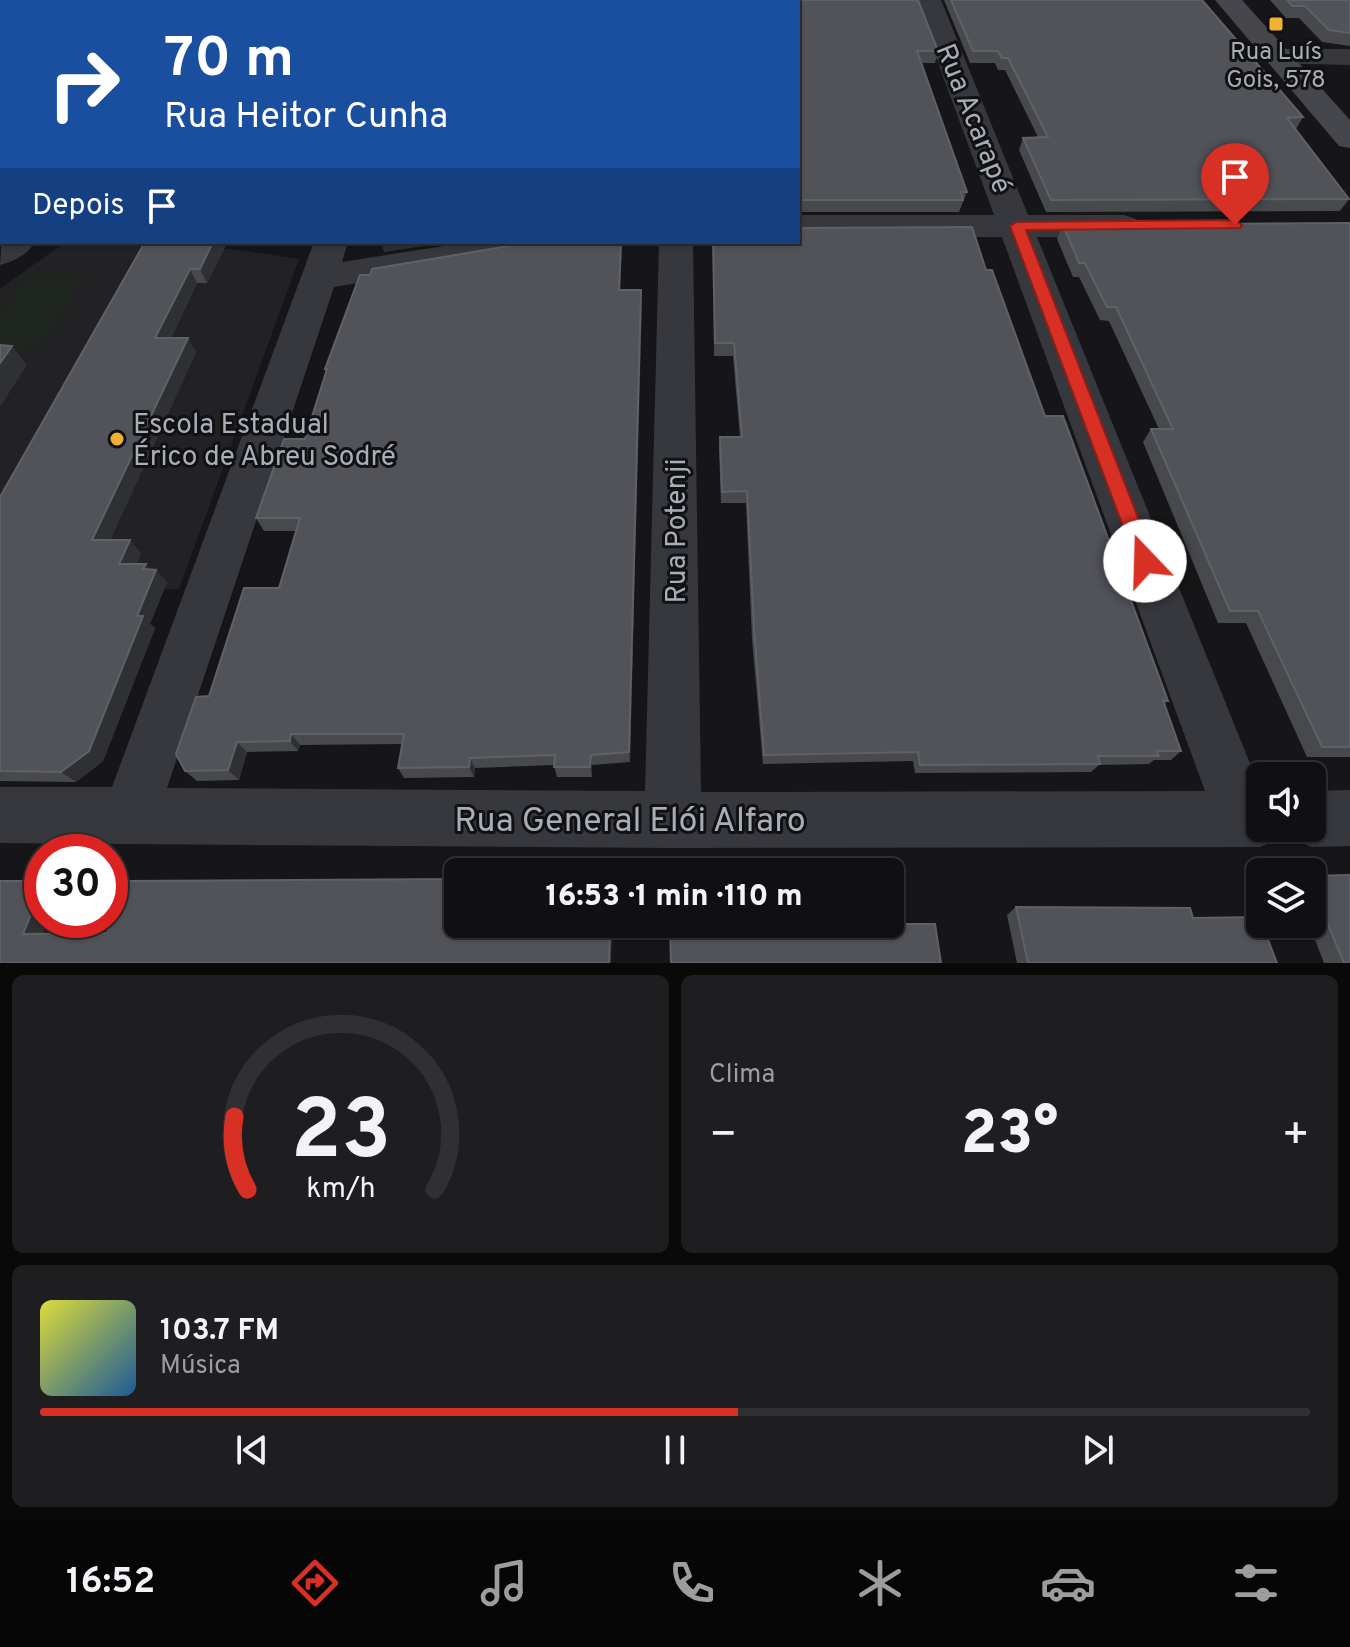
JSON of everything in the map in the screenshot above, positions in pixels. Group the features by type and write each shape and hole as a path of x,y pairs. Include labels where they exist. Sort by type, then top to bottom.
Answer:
{"street":[{"name":"Rua Acarapé","path":"928,0 1246,804"},
{"path":"1228,0 1350,139"},
{"path":"1279,57 1350,57"},
{"path":"800,226 1153,225"},
{"path":"130,815 324,260 513,244"},
{"name":"Rua Potenji","path":"673,820 676,244"},
{"name":"Rua General Elói Alfaro","path":"0,815 673,820 1246,819"},
{"path":"1326,819 1350,818"}],"shaded area":[{"name":"Escola Estadual Érico de Abreu Sodré","path":"62,244 136,244 156,250 232,249 299,259 179,589 0,591 0,289"},
{"path":"29,275 86,276 39,349 0,348 0,316"}],"building":[{"path":"800,0 918,0 938,51 917,51 967,192 961,192 963,200 800,200"},
{"path":"951,0 1202,0 1303,117 1287,118 1349,199 1051,200 1023,138 1048,137 1008,58 1002,58 998,51 973,51"},
{"path":"1287,0 1350,0 1350,33 1329,30 1305,6 1292,6"},
{"path":"1350,223 1350,747 1322,747 1258,611 1230,611 1151,429 1173,429 1116,307 1107,307 1085,263 1079,263 1063,225"},
{"path":"972,227 986,270 992,270 1045,416 1063,416 1168,701 1163,700 1181,751 1157,751 1159,756 1098,756 1100,764 920,765 918,752 764,755 747,491 722,492 720,437 742,437 734,343 715,343 713,244 800,244 800,228"},
{"path":"144,244 212,244 200,269 190,269 155,338 188,338 92,540 130,540 119,564 146,564 143,569 156,570 137,616 143,616 89,751 61,772 0,771 0,497"},
{"path":"521,244 621,244 619,290 641,290 629,752 591,755 590,767 554,767 555,755 470,758 469,767 398,768 404,734 291,734 290,741 237,742 228,770 185,771 176,754 196,697 209,696 244,588 279,588 300,518 256,518 284,439 305,439 325,369 360,275 370,275 372,269"},
{"path":"0,345 12,346 0,363"},
{"path":"1350,875 1350,963 1344,963 1326,920 1326,876"},
{"path":"444,879 444,938 610,938 609,963 0,963 0,881 24,881 24,938 128,938 128,881"},
{"path":"1016,907 1190,908 1193,918 1246,917 1246,938 1267,938 1277,963 1028,963"},
{"path":"904,924 935,924 941,963 671,963 670,938 904,938"}],"place":[{"name":"Rua Luís Gois, 578","path":"1276,24"},
{"name":"Escola Estadual Érico de Abreu Sodré","path":"117,439"}],"route":[{"path":"1145,561 1017,226 1235,225"}]}
